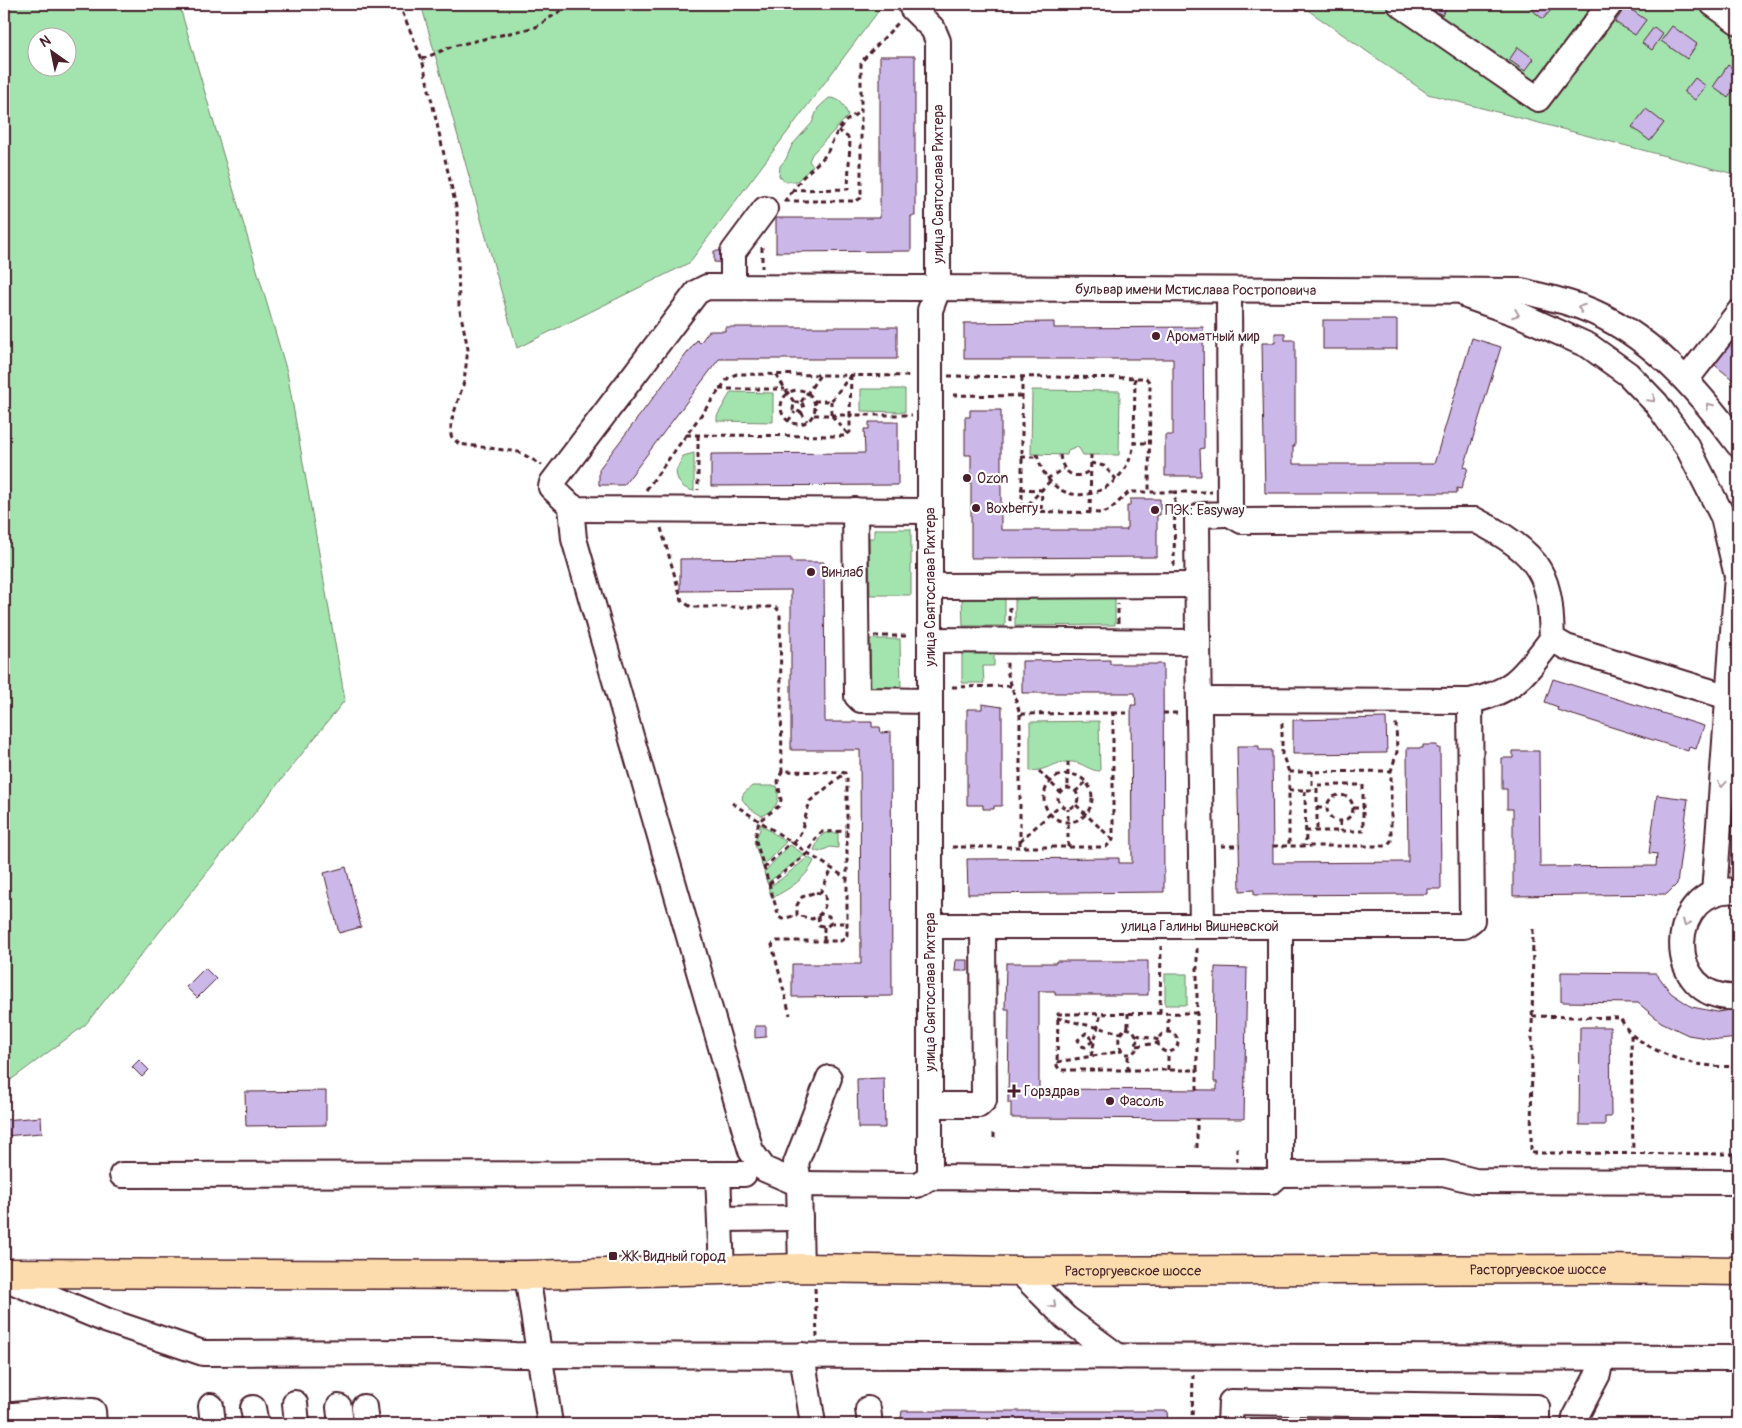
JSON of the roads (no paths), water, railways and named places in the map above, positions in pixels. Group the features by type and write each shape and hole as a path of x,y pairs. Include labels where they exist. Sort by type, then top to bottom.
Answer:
{"main road":[{"name":"Расторгуевское шоссе","path":"4,1273 527,1276 801,1268 1019,1271 1591,1269 1738,1271"}],"street":[{"path":"1400,4 1538,99 1610,4"},
{"path":"1714,4 1738,22"},
{"name":"улица Святослава Рихтера","path":"912,8 933,29 938,41 938,289 930,310 930,1177"},
{"path":"733,287 734,252 777,206"},
{"name":"бульвар имени Мстислава Ростроповича","path":"571,506 553,492 552,483 697,292 707,287 1522,291 1582,307 1625,329 1672,365 1708,403 1738,444"},
{"path":"1228,513 1230,510 1229,290"},
{"path":"1453,291 1520,315 1589,346 1628,374 1656,402 1688,448 1723,517 1737,576 1733,699 1714,894"},
{"path":"1686,380 1738,313"},
{"path":"930,511 578,509 571,506 574,539 751,1151 764,1169 799,1184 916,1184 930,1177 1272,1182 1280,1174 1443,1173 1475,1181 1738,1182"},
{"path":"855,510 858,700 930,701"},
{"path":"1199,700 1470,701 1491,697 1511,687 1527,671 1552,639 1549,600 1539,569 1509,538 1475,520 1242,521 1228,513 1202,514 1197,519 1200,933"},
{"path":"930,586 1198,585"},
{"path":"1552,639 1566,646 1733,699"},
{"path":"931,640 1198,642"},
{"name":"улица Галины Вишневской","path":"930,926 983,925 1200,933 1280,926 1464,926 1470,924 1472,920 1470,701"},
{"path":"1738,891 1714,894 1699,904 1688,917 1682,934 1681,952 1686,969 1697,983 1712,993 1729,998 1738,997"},
{"path":"930,1105 979,1105 984,1100 983,925"},
{"path":"1280,926 1280,1174"},
{"path":"801,1268 799,1184 796,1163 829,1078"},
{"path":"718,1174 722,1270"},
{"path":"122,1175 744,1174"},
{"path":"720,1219 800,1218"},
{"path":"1019,1271 1066,1318 1119,1357"},
{"path":"527,1276 550,1424"},
{"path":"4,1278 108,1320 203,1353 438,1352 538,1355 1119,1357 1301,1355 1738,1358"},
{"path":"802,1355 814,1424"},
{"path":"1568,1422 1598,1374 1601,1358"},
{"path":"1230,1424 1231,1402 1537,1407 1537,1424"},
{"path":"4,1416 64,1410 93,1411 94,1424"}],"place":[{"name":"Ароматный мир","path":"1156,336"},
{"name":"Ozon","path":"967,478"},
{"name":"Boxberry","path":"976,508"},
{"name":"ПЭК: Easyway","path":"1155,510"},
{"name":"Винлаб","path":"811,572"},
{"name":"Горздрав","path":"1014,1091"},
{"name":"Фасоль","path":"1110,1101"},
{"name":"ЖК Видный город","path":"613,1256"}]}
